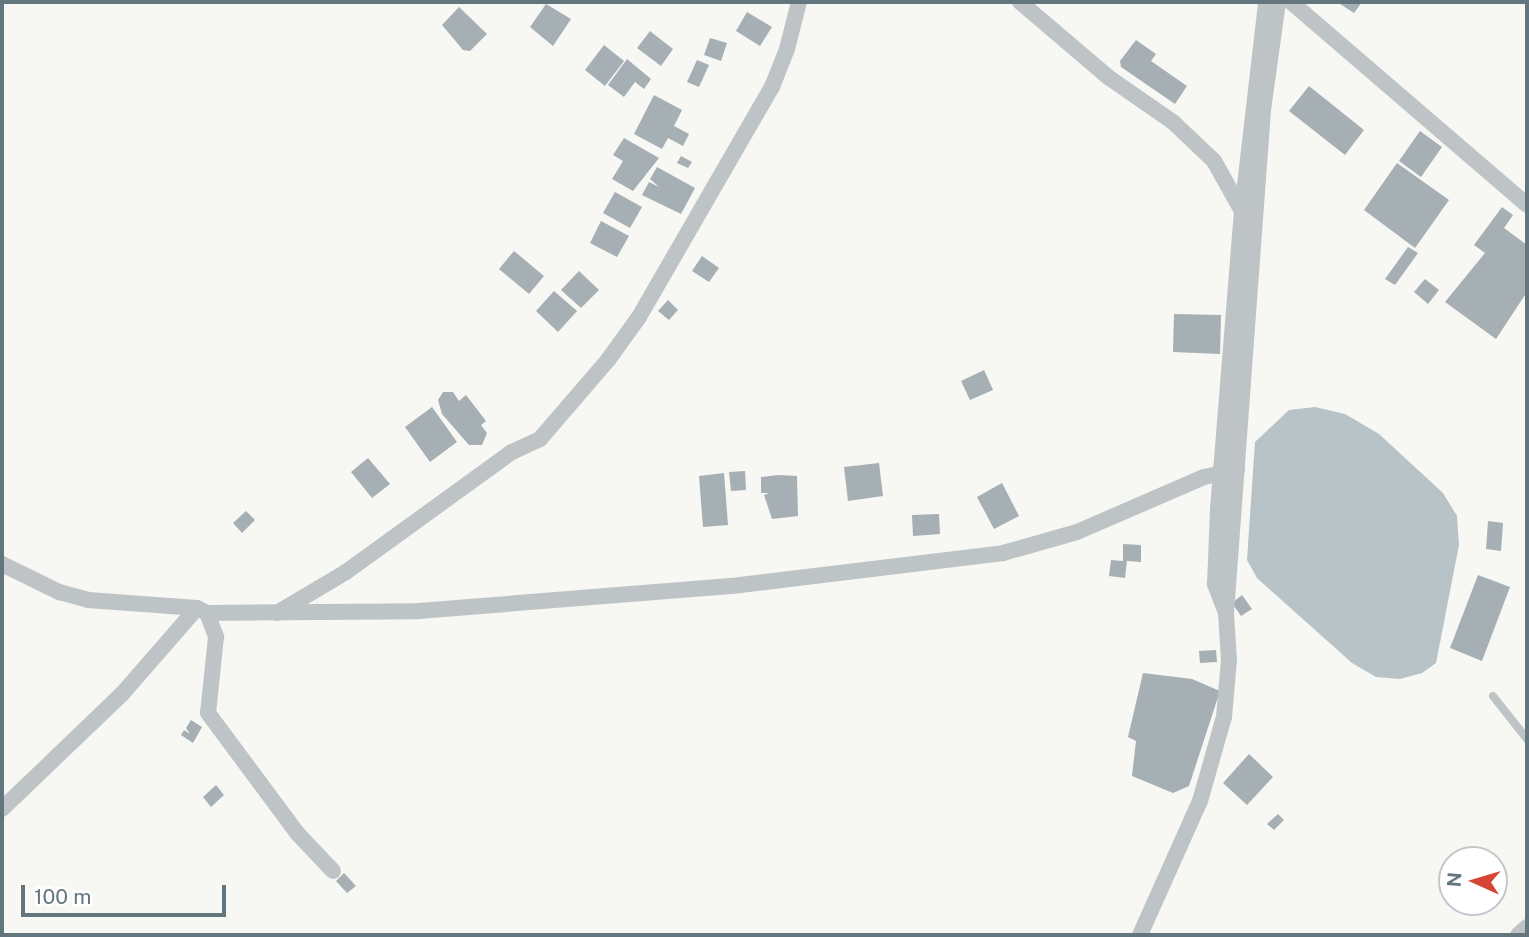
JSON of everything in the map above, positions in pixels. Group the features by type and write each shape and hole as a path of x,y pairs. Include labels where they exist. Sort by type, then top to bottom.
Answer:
{"street":[{"path":"275,614 346,572 512,452 540,439 608,360 639,317 772,87 799,2"},
{"path":"1020,2 1108,77 1173,122 1214,161 1242,211"},
{"path":"1242,339 1242,211 1266,2"},
{"path":"1140,935 1200,801 1218,746 1229,660 1229,470 1263,110 1278,2"},
{"path":"1291,2 1527,205"},
{"path":"2,564 88,600 202,611 275,614 385,613 682,590 974,558 1077,532 1229,470"},
{"path":"2,809 32,775 122,694 202,611"},
{"path":"202,611 216,637 208,713 298,834 333,871"},
{"path":"1518,935 1527,926"}],"lane":[{"path":"1493,696 1527,739"}],"shaded area":[{"path":"1315,407 1345,414 1379,434 1443,493 1457,516 1459,545 1436,663 1422,673 1400,679 1376,677 1352,663 1257,578 1247,560 1255,442 1289,410"}],"building":[{"path":"1337,2 1362,2 1354,13"},
{"path":"546,4 571,19 553,46 530,27"},
{"path":"459,7 487,34 470,51 463,50 442,25"},
{"path":"747,12 772,27 760,46 736,31"},
{"path":"650,31 673,49 661,66 637,48"},
{"path":"710,38 727,43 721,61 704,55"},
{"path":"1136,40 1156,54 1151,61 1187,86 1175,104 1121,67 1120,61"},
{"path":"604,45 624,61 605,86 585,70"},
{"path":"627,59 651,79 644,89 635,82 624,97 608,85"},
{"path":"697,60 709,65 699,87 687,82"},
{"path":"1309,86 1364,130 1345,155 1289,111"},
{"path":"654,95 682,110 674,126 689,134 683,146 668,138 662,149 634,134"},
{"path":"1420,131 1442,147 1421,177 1399,161"},
{"path":"624,138 659,158 633,191 612,179 623,161 613,155"},
{"path":"681,156 692,162 688,168 677,163"},
{"path":"1397,163 1449,200 1415,248 1364,210"},
{"path":"657,167 695,188 681,214 642,195 649,182 659,187 650,179"},
{"path":"615,192 642,207 630,228 603,213"},
{"path":"1502,207 1513,215 1504,228 1527,245 1527,292 1496,339 1445,302 1485,253 1474,245"},
{"path":"601,221 629,236 617,257 590,243"},
{"path":"1408,247 1418,253 1395,285 1385,279"},
{"path":"514,251 544,276 529,294 499,269"},
{"path":"702,256 719,268 709,282 692,271"},
{"path":"579,271 599,290 581,308 561,290"},
{"path":"1425,279 1439,290 1428,304 1414,292"},
{"path":"554,291 577,311 558,332 536,311"},
{"path":"668,300 678,310 669,320 658,311"},
{"path":"1174,314 1221,315 1220,354 1173,352"},
{"path":"984,370 993,390 970,400 961,381"},
{"path":"443,392 453,392 459,401 466,395 486,421 481,425 487,433 482,445 469,445 442,414 438,400"},
{"path":"432,407 457,442 430,462 405,427"},
{"path":"368,458 390,484 372,498 351,472"},
{"path":"879,463 883,496 848,501 844,467"},
{"path":"745,471 746,490 731,491 729,472"},
{"path":"724,473 728,525 703,527 699,476"},
{"path":"797,476 798,516 772,519 764,495 769,493 761,493 761,477"},
{"path":"1002,483 1019,516 994,529 977,497"},
{"path":"246,511 255,520 242,533 233,523"},
{"path":"939,514 940,534 913,536 912,515"},
{"path":"1488,521 1503,523 1501,551 1486,549"},
{"path":"1123,544 1141,545 1141,562 1127,561 1125,578 1109,576 1111,560 1123,561"},
{"path":"1478,575 1510,587 1482,661 1450,648"},
{"path":"1242,595 1252,609 1241,616 1232,603"},
{"path":"1216,650 1217,662 1200,663 1199,651"},
{"path":"1143,673 1192,679 1220,691 1189,786 1173,793 1132,776 1136,741 1128,737"},
{"path":"191,720 202,727 193,743 181,735 184,730 190,734 186,728"},
{"path":"1249,754 1273,777 1247,805 1223,783"},
{"path":"216,785 224,795 211,807 203,797"},
{"path":"1278,814 1284,820 1274,830 1267,824"},
{"path":"344,873 356,886 347,893 336,881"}]}
